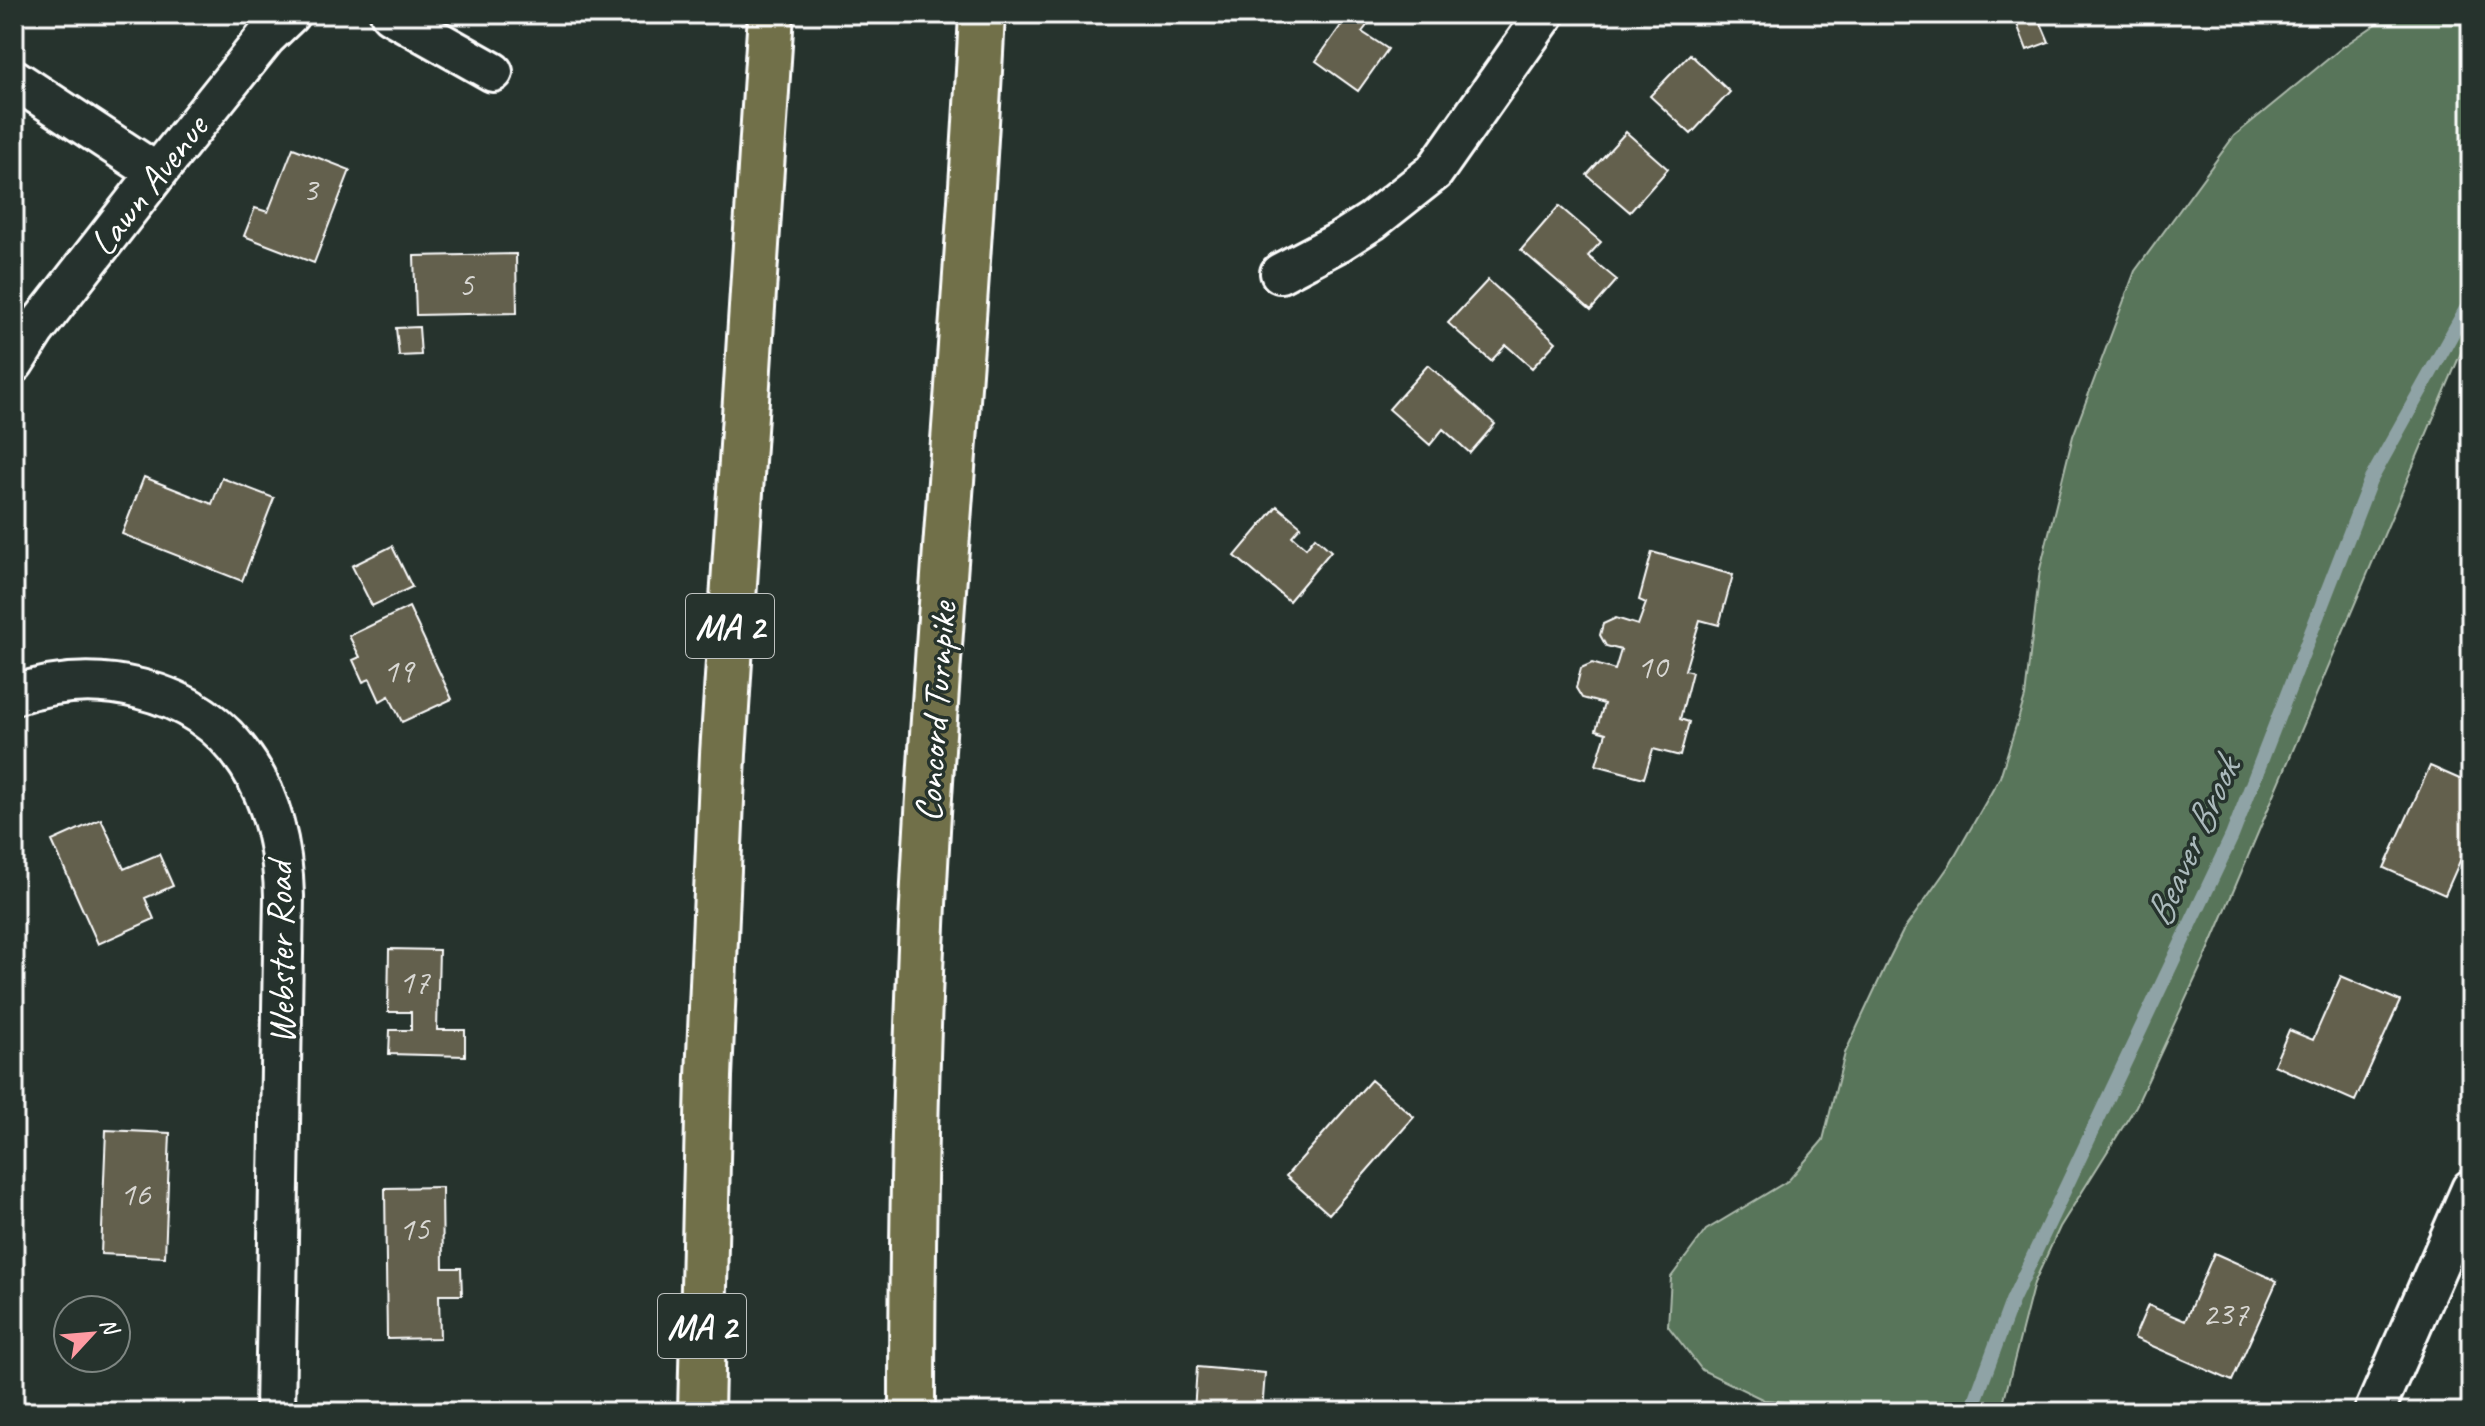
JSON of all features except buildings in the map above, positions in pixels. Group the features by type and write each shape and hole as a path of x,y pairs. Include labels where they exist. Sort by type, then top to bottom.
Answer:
{"highway":[{"name":"MA 2","path":"701,1412 704,1239 723,754 771,14"},
{"name":"Concord Turnpike","path":"912,1412 924,887 982,14"},
{"path":"912,1347 925,1412"}],"street":[{"name":"Lawn Avenue","path":"14,363 35,330 157,173 266,37 290,14"},
{"path":"390,14 493,72"},
{"path":"1280,273 1372,221 1434,172 1545,14"},
{"path":"14,79 157,173"},
{"name":"Webster Road","path":"14,695 41,687 96,682 131,686 181,702 211,721 235,745 270,805 281,851 284,896 275,1412"},
{"path":"2374,1412 2471,1189"}],"green space":[{"path":"2391,14 2471,14 2471,329 2208,951 2136,1106 2060,1227 2034,1283 2001,1412 1840,1412 1824,1405 1764,1400 1702,1370 1668,1326 1671,1277 1706,1230 1789,1180 1823,1140 1845,1053 1888,961 1903,931 1951,863 2000,777 2025,697 2040,569 2073,436 2135,271 2234,136 2344,46"}],"waterway":[{"name":"Beaver Brook","path":"1971,1412 2012,1301 2232,836 2370,481 2471,300"}]}
